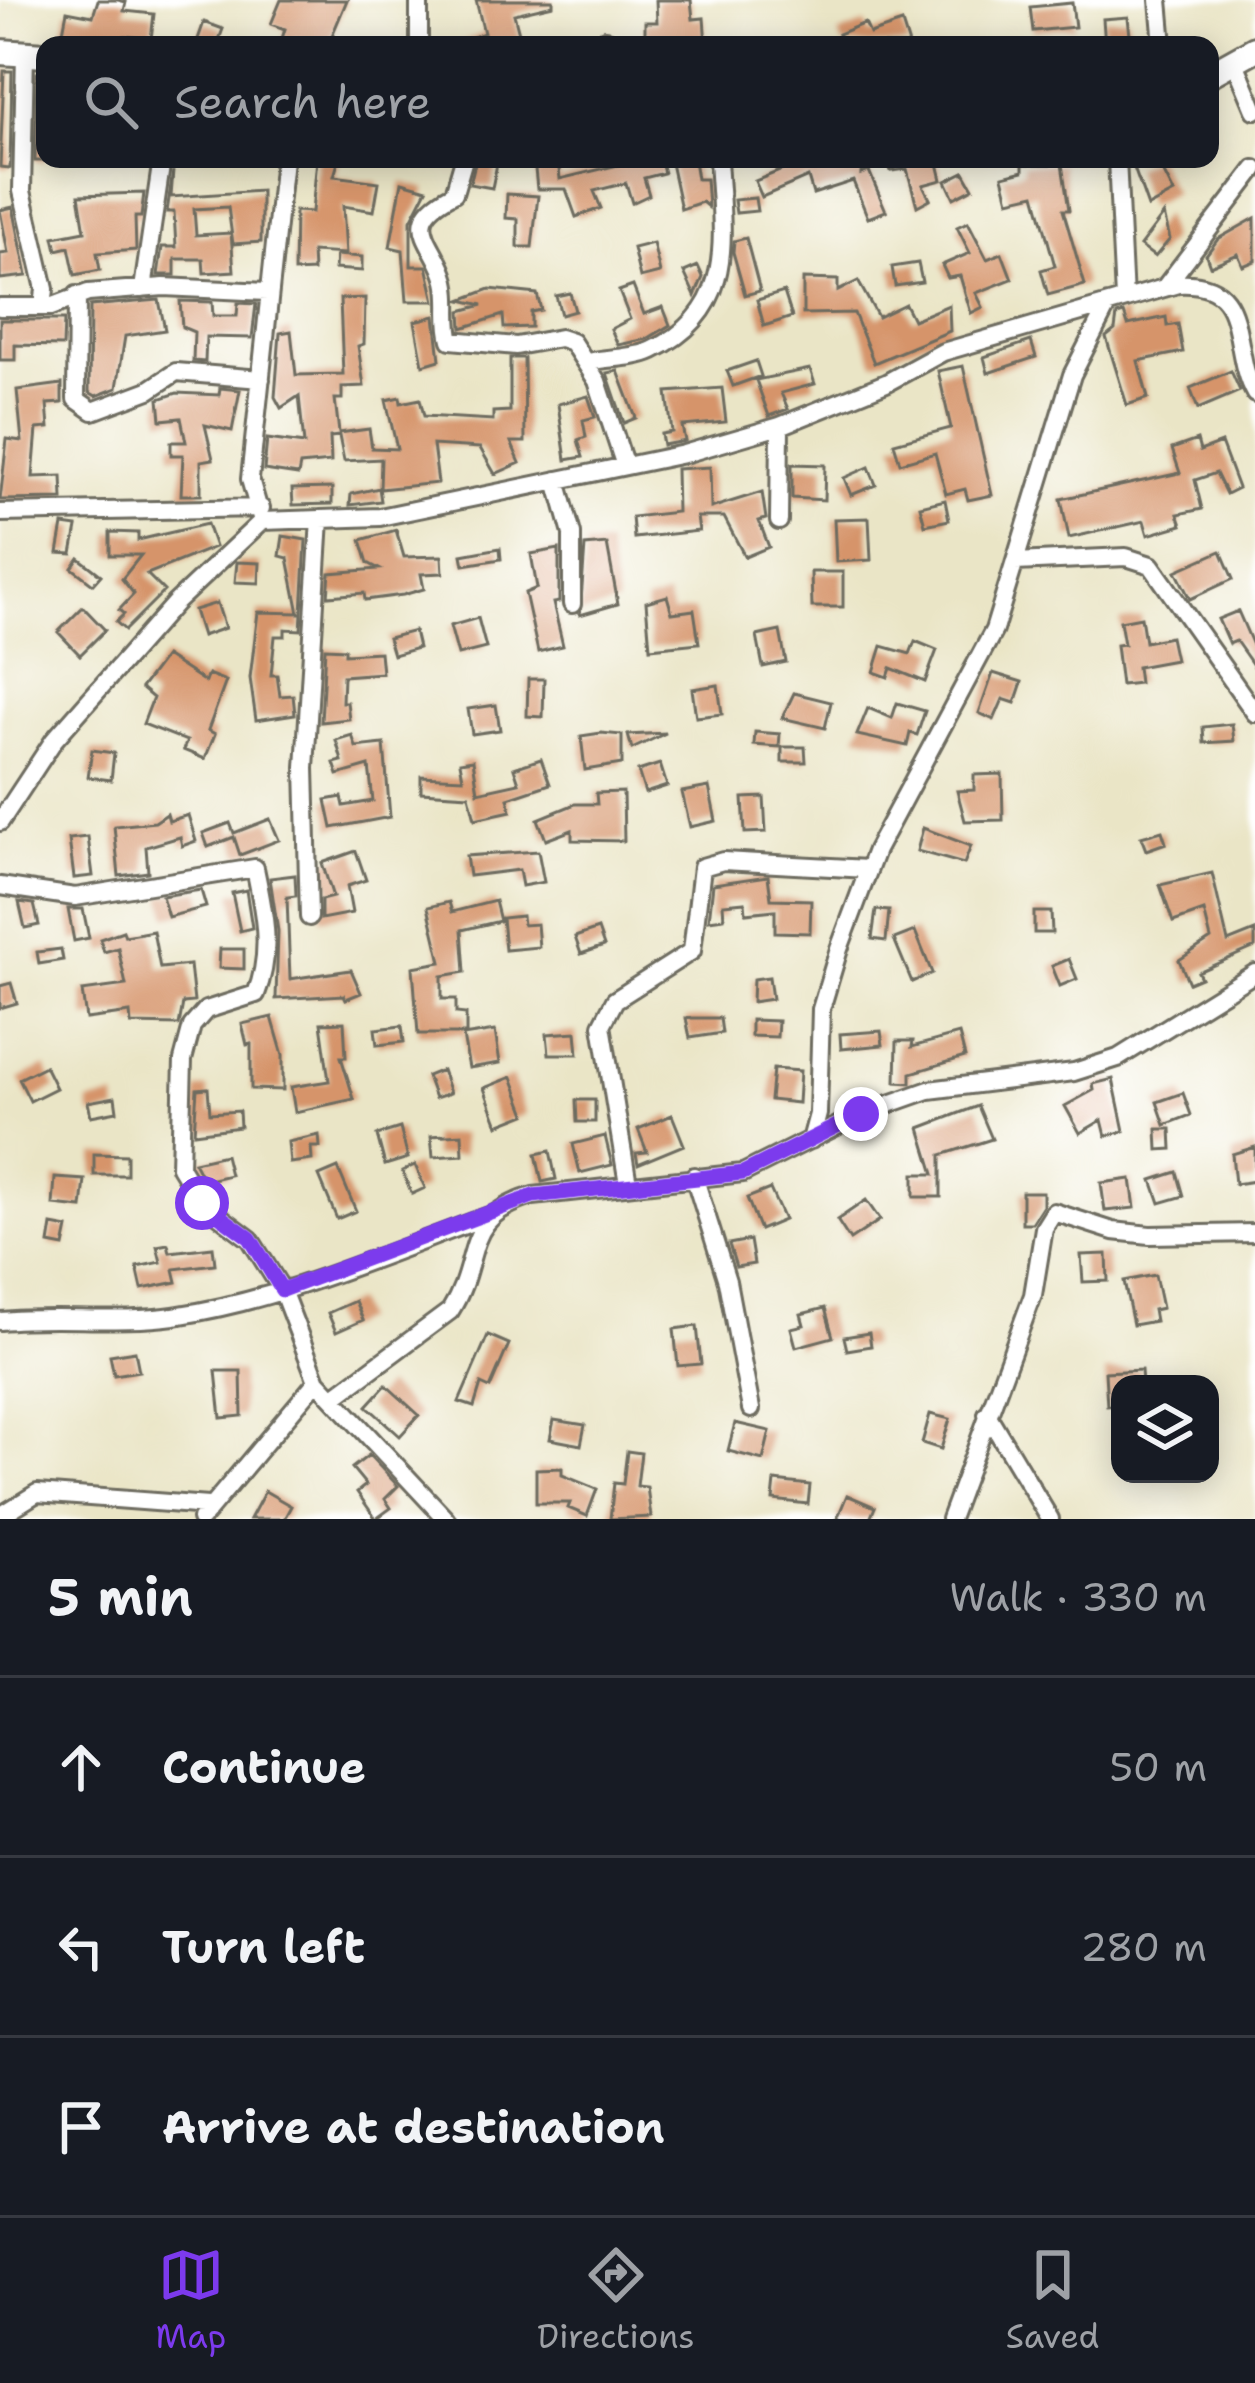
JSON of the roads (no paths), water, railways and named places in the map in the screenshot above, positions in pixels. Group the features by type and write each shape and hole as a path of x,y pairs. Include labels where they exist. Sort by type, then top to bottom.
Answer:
{"street":[{"path":"419,0 419,36"},
{"path":"1159,0 1162,36"},
{"path":"23,54 22,191 45,289 43,307"},
{"path":"1244,55 1255,110"},
{"path":"143,289 161,168"},
{"path":"261,515 250,479 283,168"},
{"path":"461,168 454,193 429,209 424,224 424,240 448,289 451,340 516,346 560,338 572,342 588,362 625,466"},
{"path":"588,362 655,349 716,290 723,259 718,168"},
{"path":"811,1140 818,1114 821,1009 868,869 994,630 1072,375 1116,301 1117,168"},
{"path":"1164,288 1255,169"},
{"path":"0,513 380,517 625,466 780,426 944,352 1164,288 1205,283 1224,295 1255,394"},
{"path":"0,307 43,307 77,295 143,289 267,292"},
{"path":"77,295 76,399 84,408 93,411 149,390 176,372 261,379"},
{"path":"779,521 780,426"},
{"path":"557,480 572,534 572,604"},
{"path":"0,823 44,752 261,515"},
{"path":"309,917 305,768 320,519"},
{"path":"1015,562 1126,556 1151,566 1255,713"},
{"path":"628,1184 602,1025 615,1000 692,951 701,867 723,861 868,869"},
{"path":"0,886 75,897 255,868 267,926 263,976 256,994 206,1010 192,1026 183,1060 180,1167 202,1203 250,1238 282,1290 317,1382 446,1519"},
{"path":"0,1321 172,1316 282,1290 490,1216 533,1196 743,1173 929,1090 1074,1072 1118,1058 1255,973"},
{"path":"694,1175 727,1281 751,1408"},
{"path":"950,1519 1033,1295 1044,1228 1054,1212 1113,1231 1150,1235 1255,1233"},
{"path":"334,1397 449,1310 460,1295 480,1227 490,1216"},
{"path":"0,1516 37,1493 204,1512 317,1382"},
{"path":"987,1414 1050,1519"}]}
